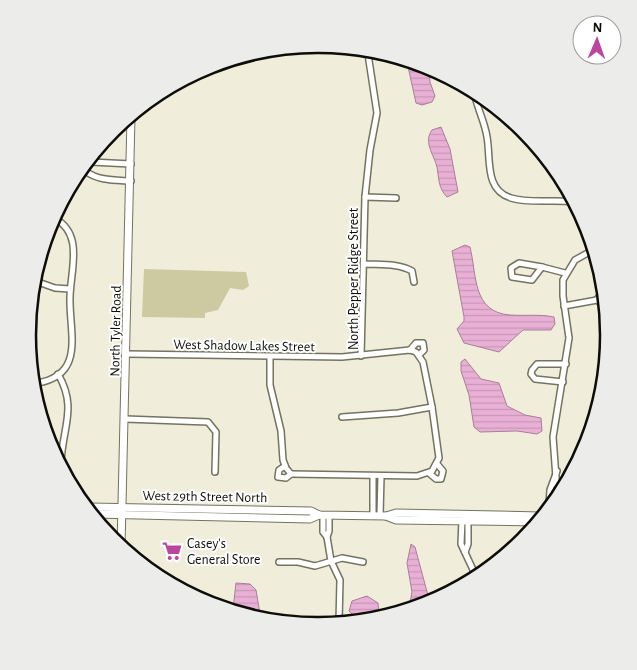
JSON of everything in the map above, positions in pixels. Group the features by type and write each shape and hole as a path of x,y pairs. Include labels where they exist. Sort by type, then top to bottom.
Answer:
{"main road":[{"name":"North Tyler Road","path":"122,538 131,124"},
{"name":"West 29th Street North","path":"95,507 122,511"},
{"name":"West 29th Street North","path":"100,513 122,511 214,513 311,511 324,515 380,516 396,513 530,522"},
{"name":"West 29th Street North","path":"465,518 535,516"}],"street":[{"name":"North Pepper Ridge Street","path":"368,57 377,113 370,150 365,197 361,356 410,350 416,342 423,343 424,350 419,355"},
{"path":"477,101 488,138 491,178 502,194 520,200 567,202"},
{"path":"96,162 131,164"},
{"path":"88,173 104,180 131,181"},
{"path":"365,197 396,198"},
{"path":"41,381 58,374 68,363 73,349 70,289 74,249 66,227 60,222"},
{"path":"557,486 553,437 569,338 562,288 565,274 575,260 588,253"},
{"path":"542,267 532,280 518,280 511,276 511,268 519,263 542,267 565,274"},
{"path":"364,264 399,266 412,271 414,282"},
{"path":"41,283 55,288 70,289"},
{"path":"564,306 597,300"},
{"path":"285,466 279,470 278,477 286,478 292,474 417,476 429,473 437,464 439,458 432,407 423,362 419,355 410,350"},
{"name":"West Shadow Lakes Street","path":"127,354 270,358 361,356"},
{"path":"270,358 270,384 281,431 285,466 292,474"},
{"path":"563,382 535,379 531,374 537,364 566,364"},
{"path":"58,374 65,386 70,408 62,454"},
{"path":"342,416 398,413 432,407"},
{"path":"125,419 208,422 216,432 215,472"},
{"path":"429,473 436,479 441,479 443,471 437,464"},
{"path":"550,497 557,471"},
{"path":"373,476 380,516"},
{"path":"380,516 381,476"},
{"path":"324,515 323,532 326,537 331,561 340,580 339,617"},
{"path":"465,518 461,544 474,571"},
{"path":"465,518 468,536 465,553"},
{"path":"462,536 468,536"},
{"path":"279,562 298,562 315,566 348,558 363,562"}],"shaded area":[{"path":"408,68 430,75 435,96 432,102 422,105 416,103"},
{"path":"441,127 450,149 458,192 447,197 440,186 437,167 429,144 432,130"},
{"path":"465,245 470,247 478,290 482,300 489,307 510,315 554,317 555,324 551,330 523,330 499,352 464,343 457,329 464,321 464,317 452,251"},
{"path":"144,269 246,272 249,286 243,290 230,288 218,310 205,313 205,318 142,317"},
{"path":"465,359 481,379 499,383 507,406 525,415 541,418 542,431 537,434 517,431 480,432 474,427 469,395 461,371 461,362"},
{"path":"411,544 415,547 428,596 410,602 412,592 407,563"},
{"path":"236,583 250,584 256,590 260,611 245,608 234,604"},
{"path":"367,596 378,603 379,611 353,615 349,611 352,601"}],"place":[{"name":"Casey's General Store","path":"172,551"}]}
